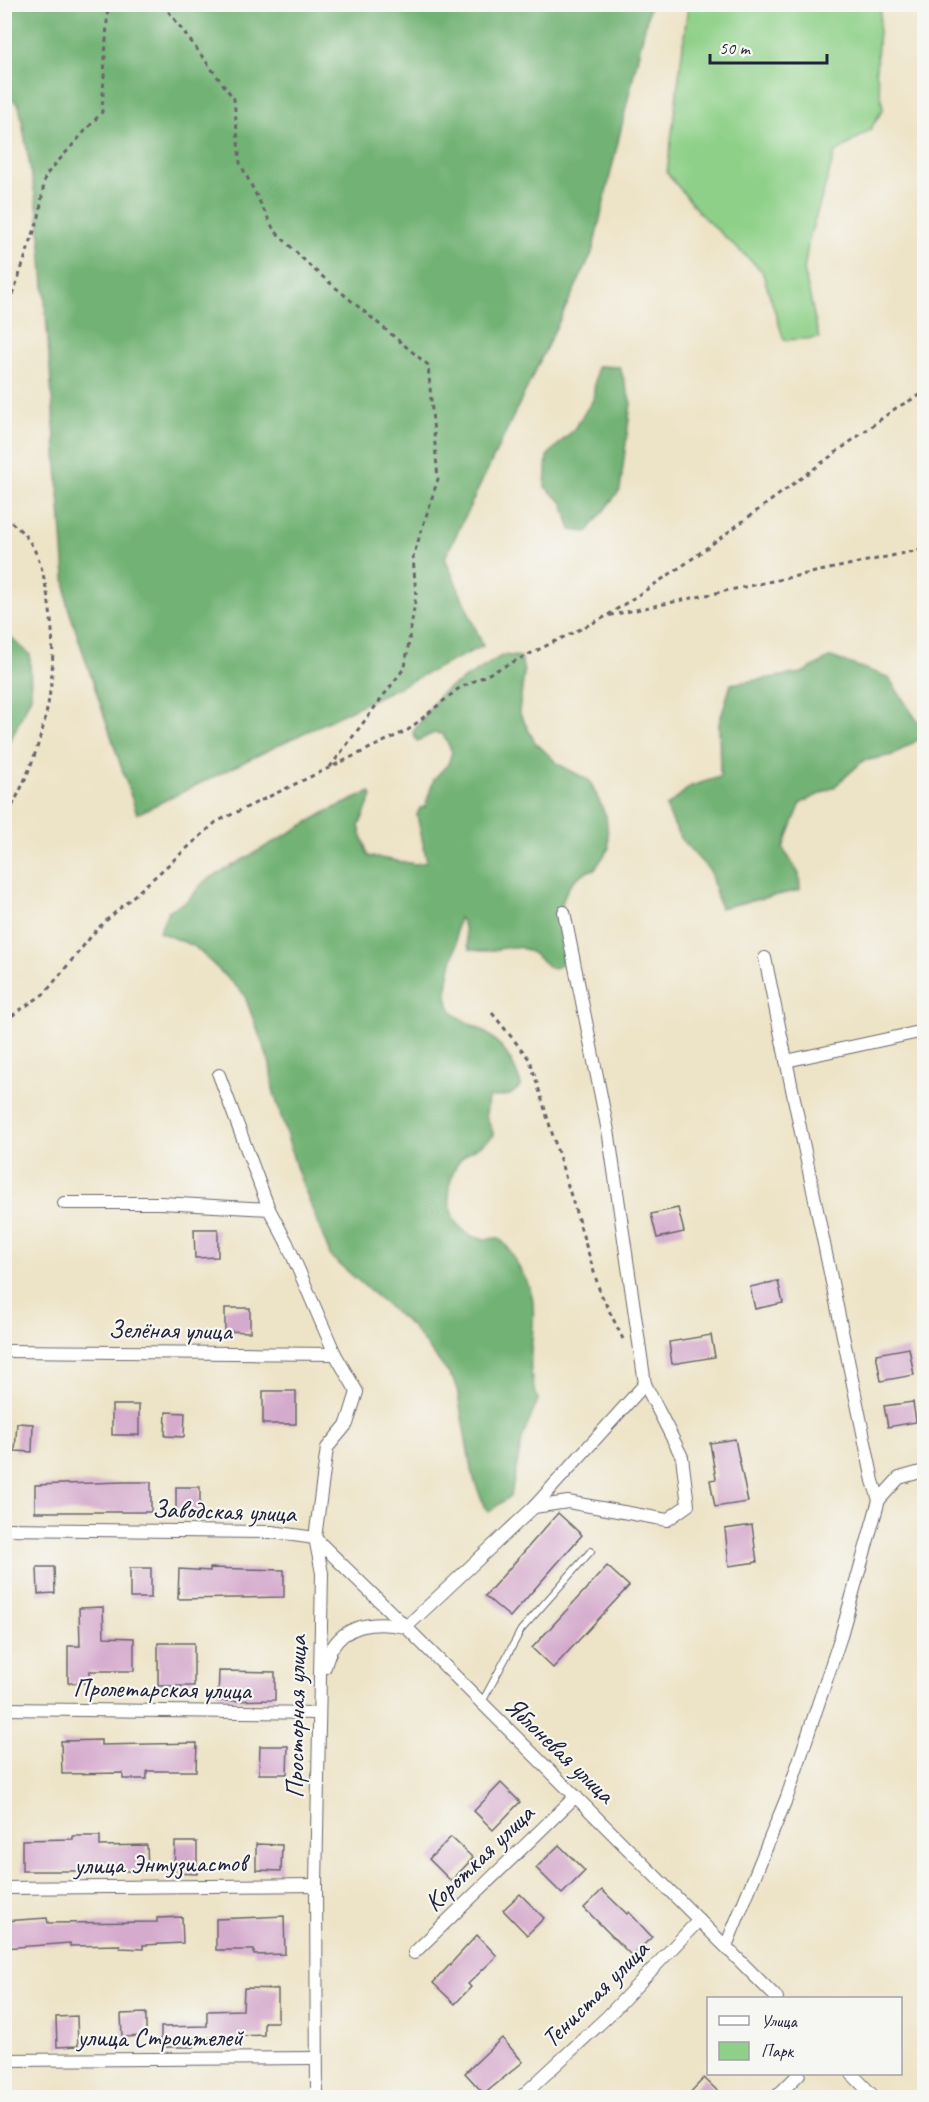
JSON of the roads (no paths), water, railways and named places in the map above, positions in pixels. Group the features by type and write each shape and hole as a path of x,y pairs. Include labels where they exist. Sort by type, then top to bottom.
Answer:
{"street":[{"path":"534,1507 568,1502 667,1520 688,1505 682,1457 645,1384 609,1136 564,912"},
{"path":"765,958 870,1469 879,1500"},
{"path":"786,1061 924,1031"},
{"name":"Просторная улица","path":"219,1075 269,1209 287,1243 335,1354 357,1392 347,1424 327,1448 315,1538 322,1573 318,1695 316,2097"},
{"path":"64,1203 161,1203 269,1209"},
{"name":"Зелёная улица","path":"4,1351 335,1354"},
{"path":"318,1695 328,1650 346,1634 363,1625 381,1622 406,1627 534,1507 645,1384"},
{"path":"726,1946 787,1797 840,1639 879,1500 899,1478 924,1472"},
{"name":"Заводская улица","path":"4,1529 273,1532 315,1538 406,1627"},
{"name":"Яблоневая улица","path":"406,1627 776,1997"},
{"name":"Пролетарская улица","path":"4,1709 318,1713"},
{"name":"Короткая улица","path":"414,1953 576,1796"},
{"name":"улица Энтузиастов","path":"4,1887 316,1885"},
{"name":"Тенистая улица","path":"520,2097 607,2017 699,1920"},
{"name":"улица Строителей","path":"4,2060 316,2058"},
{"path":"775,2097 797,2075"},
{"path":"854,2075 875,2097"}],"lane":[{"path":"481,1704 521,1630 591,1551"}]}
